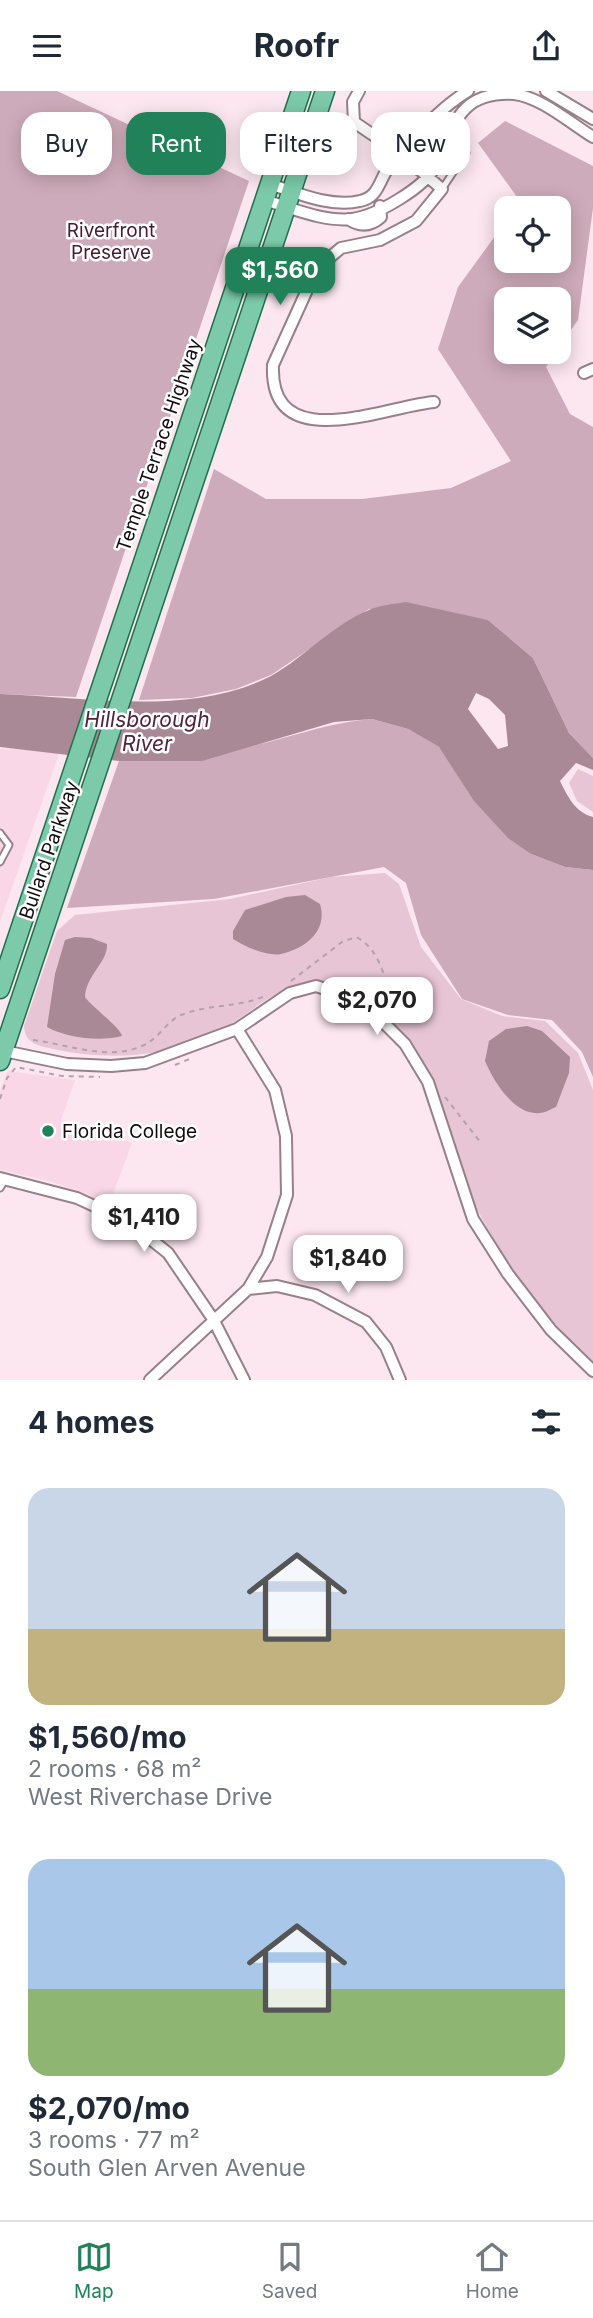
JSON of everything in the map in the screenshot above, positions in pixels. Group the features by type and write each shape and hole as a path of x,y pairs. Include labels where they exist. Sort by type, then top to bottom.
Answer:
{"main road":[{"name":"Temple Terrace Highway","path":"98,694 301,91"},
{"path":"289,199 324,91"},
{"name":"Bullard Parkway","path":"2,1056 289,199"},
{"name":"Bullard Parkway","path":"0,989 98,694"}],"street":[{"path":"354,112 353,102 359,91"},
{"path":"440,112 468,91"},
{"path":"546,91 593,119"},
{"path":"267,192 289,199 323,217 348,219 382,208 428,177 436,166 451,124 461,109 480,98 514,94 534,101 593,137"},
{"path":"267,192 289,199 337,203 362,201 372,196 382,183 384,175"},
{"path":"426,175 442,189 416,221 380,240 341,248 317,268 273,365 272,380 280,399 292,411 324,421 345,421 413,404 434,402"},
{"path":"372,196 382,208"},
{"path":"2,1056 67,1064 145,1063 237,1029 290,993 316,986 362,1001 405,1044 428,1082 473,1219 508,1275 551,1331 593,1371"},
{"path":"150,1380 248,1289 267,1258 287,1195 286,1136 275,1090 237,1029"},
{"path":"2,1182 77,1198 129,1222 168,1253 213,1319 244,1380"},
{"path":"248,1289 277,1286 316,1295 366,1322 386,1347 401,1380"}],"lane":[{"path":"442,189 451,175"},
{"path":"0,833 9,845 0,862"}],"path":[{"path":"290,983 342,942 356,937 366,941 376,957 404,1028"},
{"path":"33,1039 80,1050 134,1049 151,1041 181,1015 234,1007 270,994"},
{"path":"440,1087 481,1143"}],"shaded area":[{"path":"61,748 0,922 0,749"},
{"path":"578,769 593,776 593,812 577,801 569,783"},
{"path":"385,873 399,884 421,947 461,999 502,1016 545,1021 578,1053 593,1090 593,1362 544,1310 502,1252 470,1194 442,1105 428,1071 396,1026 367,1002 334,986 316,982 303,983 275,995 205,1039 151,1053 113,1056 76,1053 40,1046 27,1038 24,1026 57,931 75,915 230,899 331,877"},
{"name":"Florida College","path":"8,1071 75,1080 61,1120 132,1143 110,1202 49,1181 0,1170 0,1091"}],"green space":[{"name":"Riverfront Preserve","path":"0,91 57,91 102,112 21,112 21,175 112,175 112,117 126,123 126,175 226,175 226,170 249,181 76,697 0,694"},
{"path":"505,121 593,166 593,208 578,320 571,330 571,287 494,287 494,364 548,364 546,367 570,414 593,427 593,758 569,733 533,658 488,620 369,609 271,675 236,689 192,698 139,700 214,469 266,499 362,499 451,488 511,461 438,349 458,287 494,238 494,273 571,273 571,196 516,196 478,143"},
{"path":"372,719 408,729 439,747 531,854 565,867 593,870 593,1077 582,1052 552,1020 508,1015 462,999 421,935 406,883 384,867 214,899 67,908 119,761 161,760 222,752 327,726"}],"water":[{"name":"Hillsborough River","path":"406,602 488,620 533,658 569,733 593,758 593,770 576,763 560,781 577,808 593,817 593,870 565,867 531,854 508,838 474,801 439,747 408,729 372,719 334,722 202,761 119,761 0,747 0,694 138,701 207,697 240,689 271,676 356,616 378,607","holes":["476,693 489,699 505,715 508,746 498,749 468,709"]},
{"path":"305,895 320,904 322,914 318,930 306,943 275,955 249,948 233,939 233,931 245,910 286,897"},
{"path":"75,937 91,938 107,944 104,957 89,982 85,997 122,1036 84,1038 47,1027 55,974 65,940"},
{"path":"527,1026 542,1031 570,1057 569,1073 556,1107 542,1113 530,1112 513,1103 493,1078 485,1061 489,1041 506,1029"}],"place":[{"name":"Florida College","path":"48,1131"}]}
